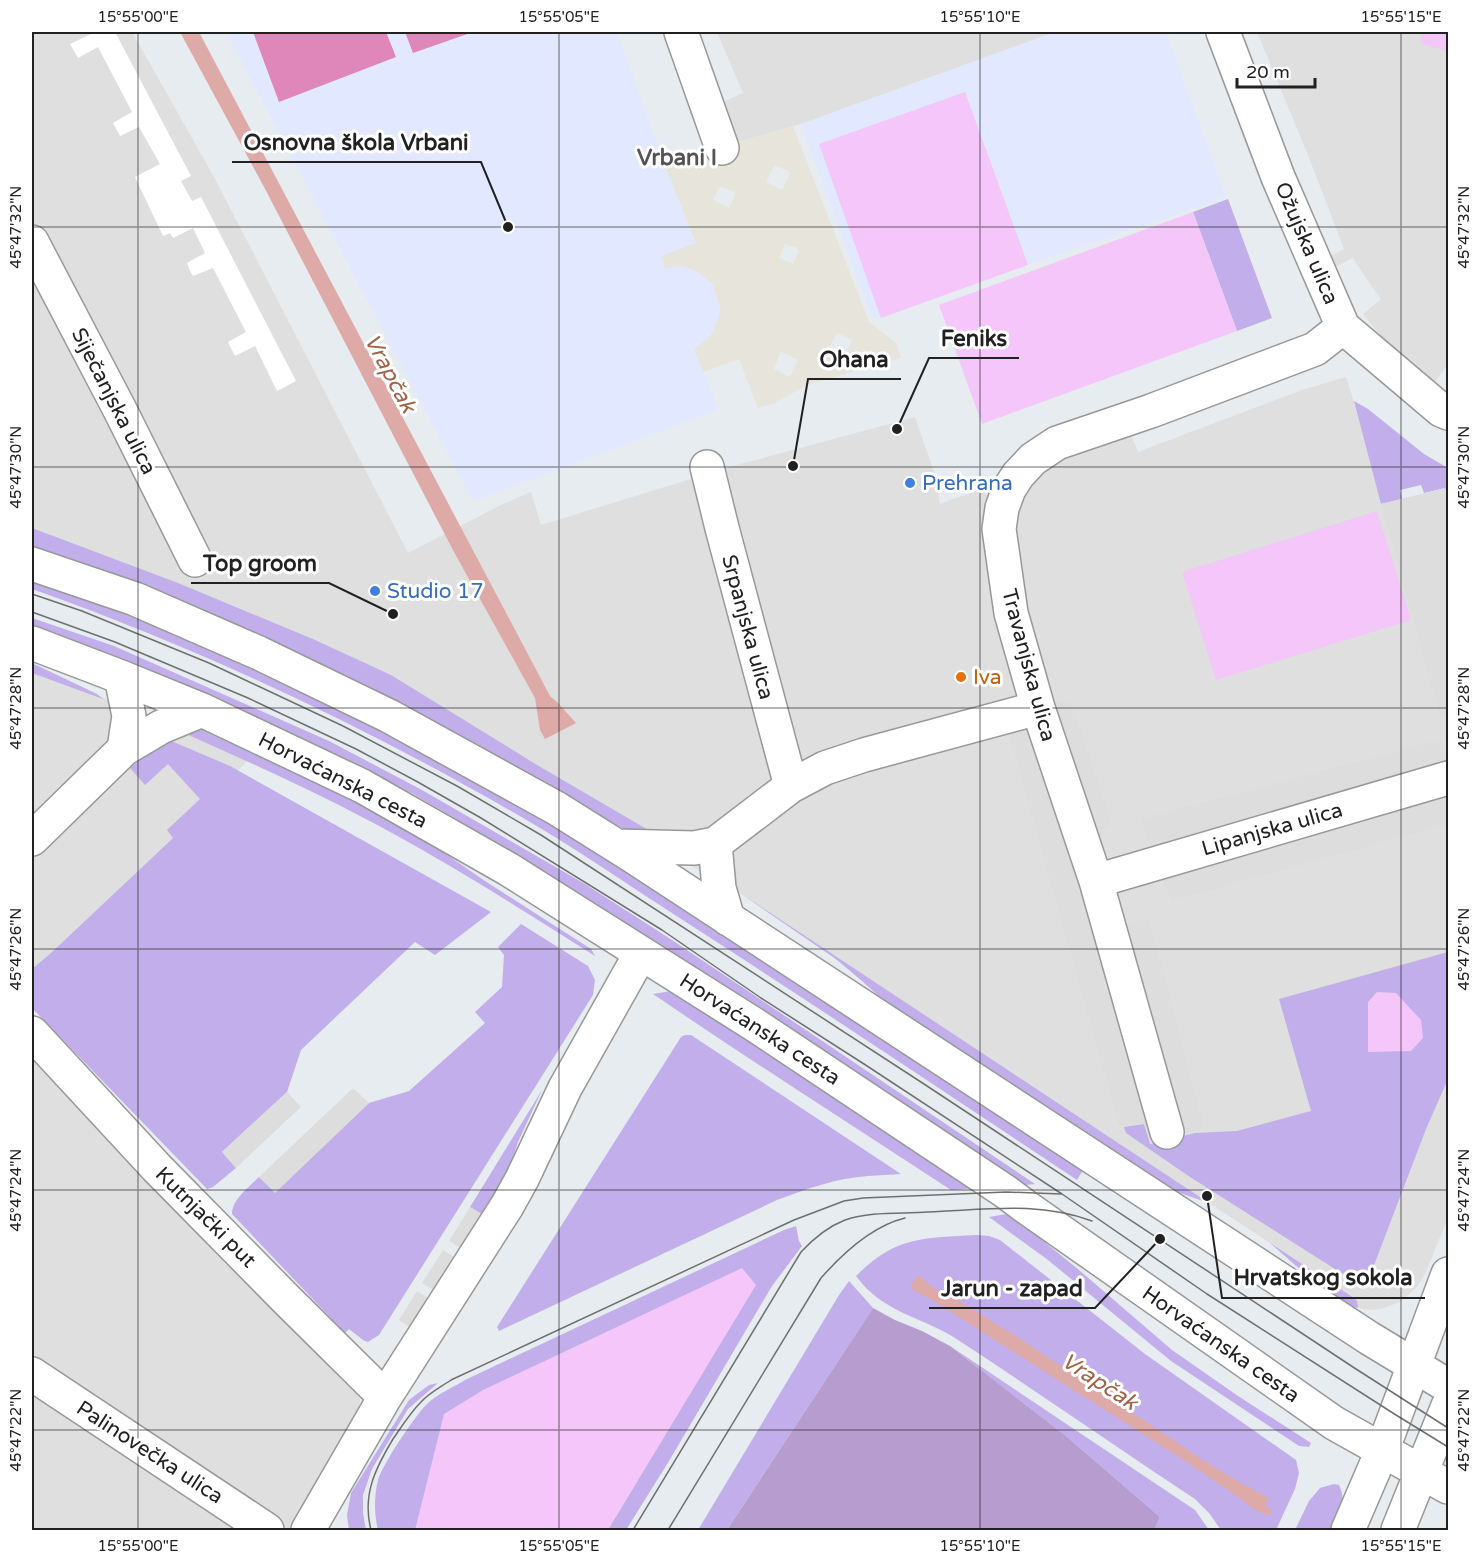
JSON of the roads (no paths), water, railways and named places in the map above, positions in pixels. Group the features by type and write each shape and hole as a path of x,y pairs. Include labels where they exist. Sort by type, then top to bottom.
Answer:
{"street":[{"path":"681,32 722,148"},
{"name":"Ožujska ulica","path":"1223,32 1278,177 1343,327 1433,403 1449,413"},
{"name":"Siječanjska ulica","path":"32,242 195,560"},
{"name":"Travanjska ulica","path":"1167,1132 1096,881 1038,708 1011,613 999,529 1002,508 1009,489 1018,475 1034,459 1056,443 1151,411 1315,349 1343,327"},
{"name":"Srpanjska ulica","path":"707,467 791,786"},
{"path":"32,564 135,599 259,653 389,716 556,808 1229,1248 1369,1338 1449,1386"},
{"name":"Horvaćanska cesta","path":"32,643 121,676 202,710 362,786 508,869 755,1024 1006,1192 1334,1423 1435,1480"},
{"path":"121,676 129,716 124,749"},
{"path":"617,846 694,848 715,844 791,786 825,768 864,755 1038,708"},
{"path":"32,839 124,749 161,727 202,710"},
{"name":"Lipanjska ulica","path":"1096,881 1449,778"},
{"path":"715,844 719,888 728,919"},
{"path":"308,1530 385,1397 507,1206 565,1088 641,953"},
{"name":"Kutnjački put","path":"32,1033 156,1168 385,1397"},
{"path":"1348,1530 1382,1451 1449,1274"},
{"name":"Palinovečka ulica","path":"32,1374 267,1530"},
{"path":"1398,1530 1435,1480 1449,1406"}],"waterway":[{"name":"Vrapčak","path":"1255,1503 1267,1511"}],"tram line":[{"path":"32,594 82,611 209,663 343,726 457,786 541,835 1448,1428"},
{"path":"32,612 115,642 248,698 356,749 481,818 662,930 761,998 1062,1194 1207,1294 1448,1447"},
{"path":"371,1530 369,1494 381,1461 393,1439 417,1406 451,1380 794,1220 844,1201 863,1198 1006,1192 1061,1194"},
{"path":"633,1530 801,1252 827,1230 845,1220 865,1215 1011,1208 1051,1211 1092,1221"},
{"path":"668,1530 821,1278 839,1259 870,1234 905,1218"}],"place":[{"name":"Osnovna škola Vrbani","path":"508,227"},
{"name":"Feniks","path":"897,429"},
{"name":"Ohana","path":"793,466"},
{"name":"Prehrana","path":"910,483"},
{"name":"Studio 17","path":"375,591"},
{"name":"Top groom","path":"393,614"},
{"name":"Iva","path":"961,677"},
{"name":"Hrvatskog sokola","path":"1207,1196"},
{"name":"Jarun - zapad","path":"1160,1239"}],"district":[{"name":"Vrbani I","path":"677,157"}]}
